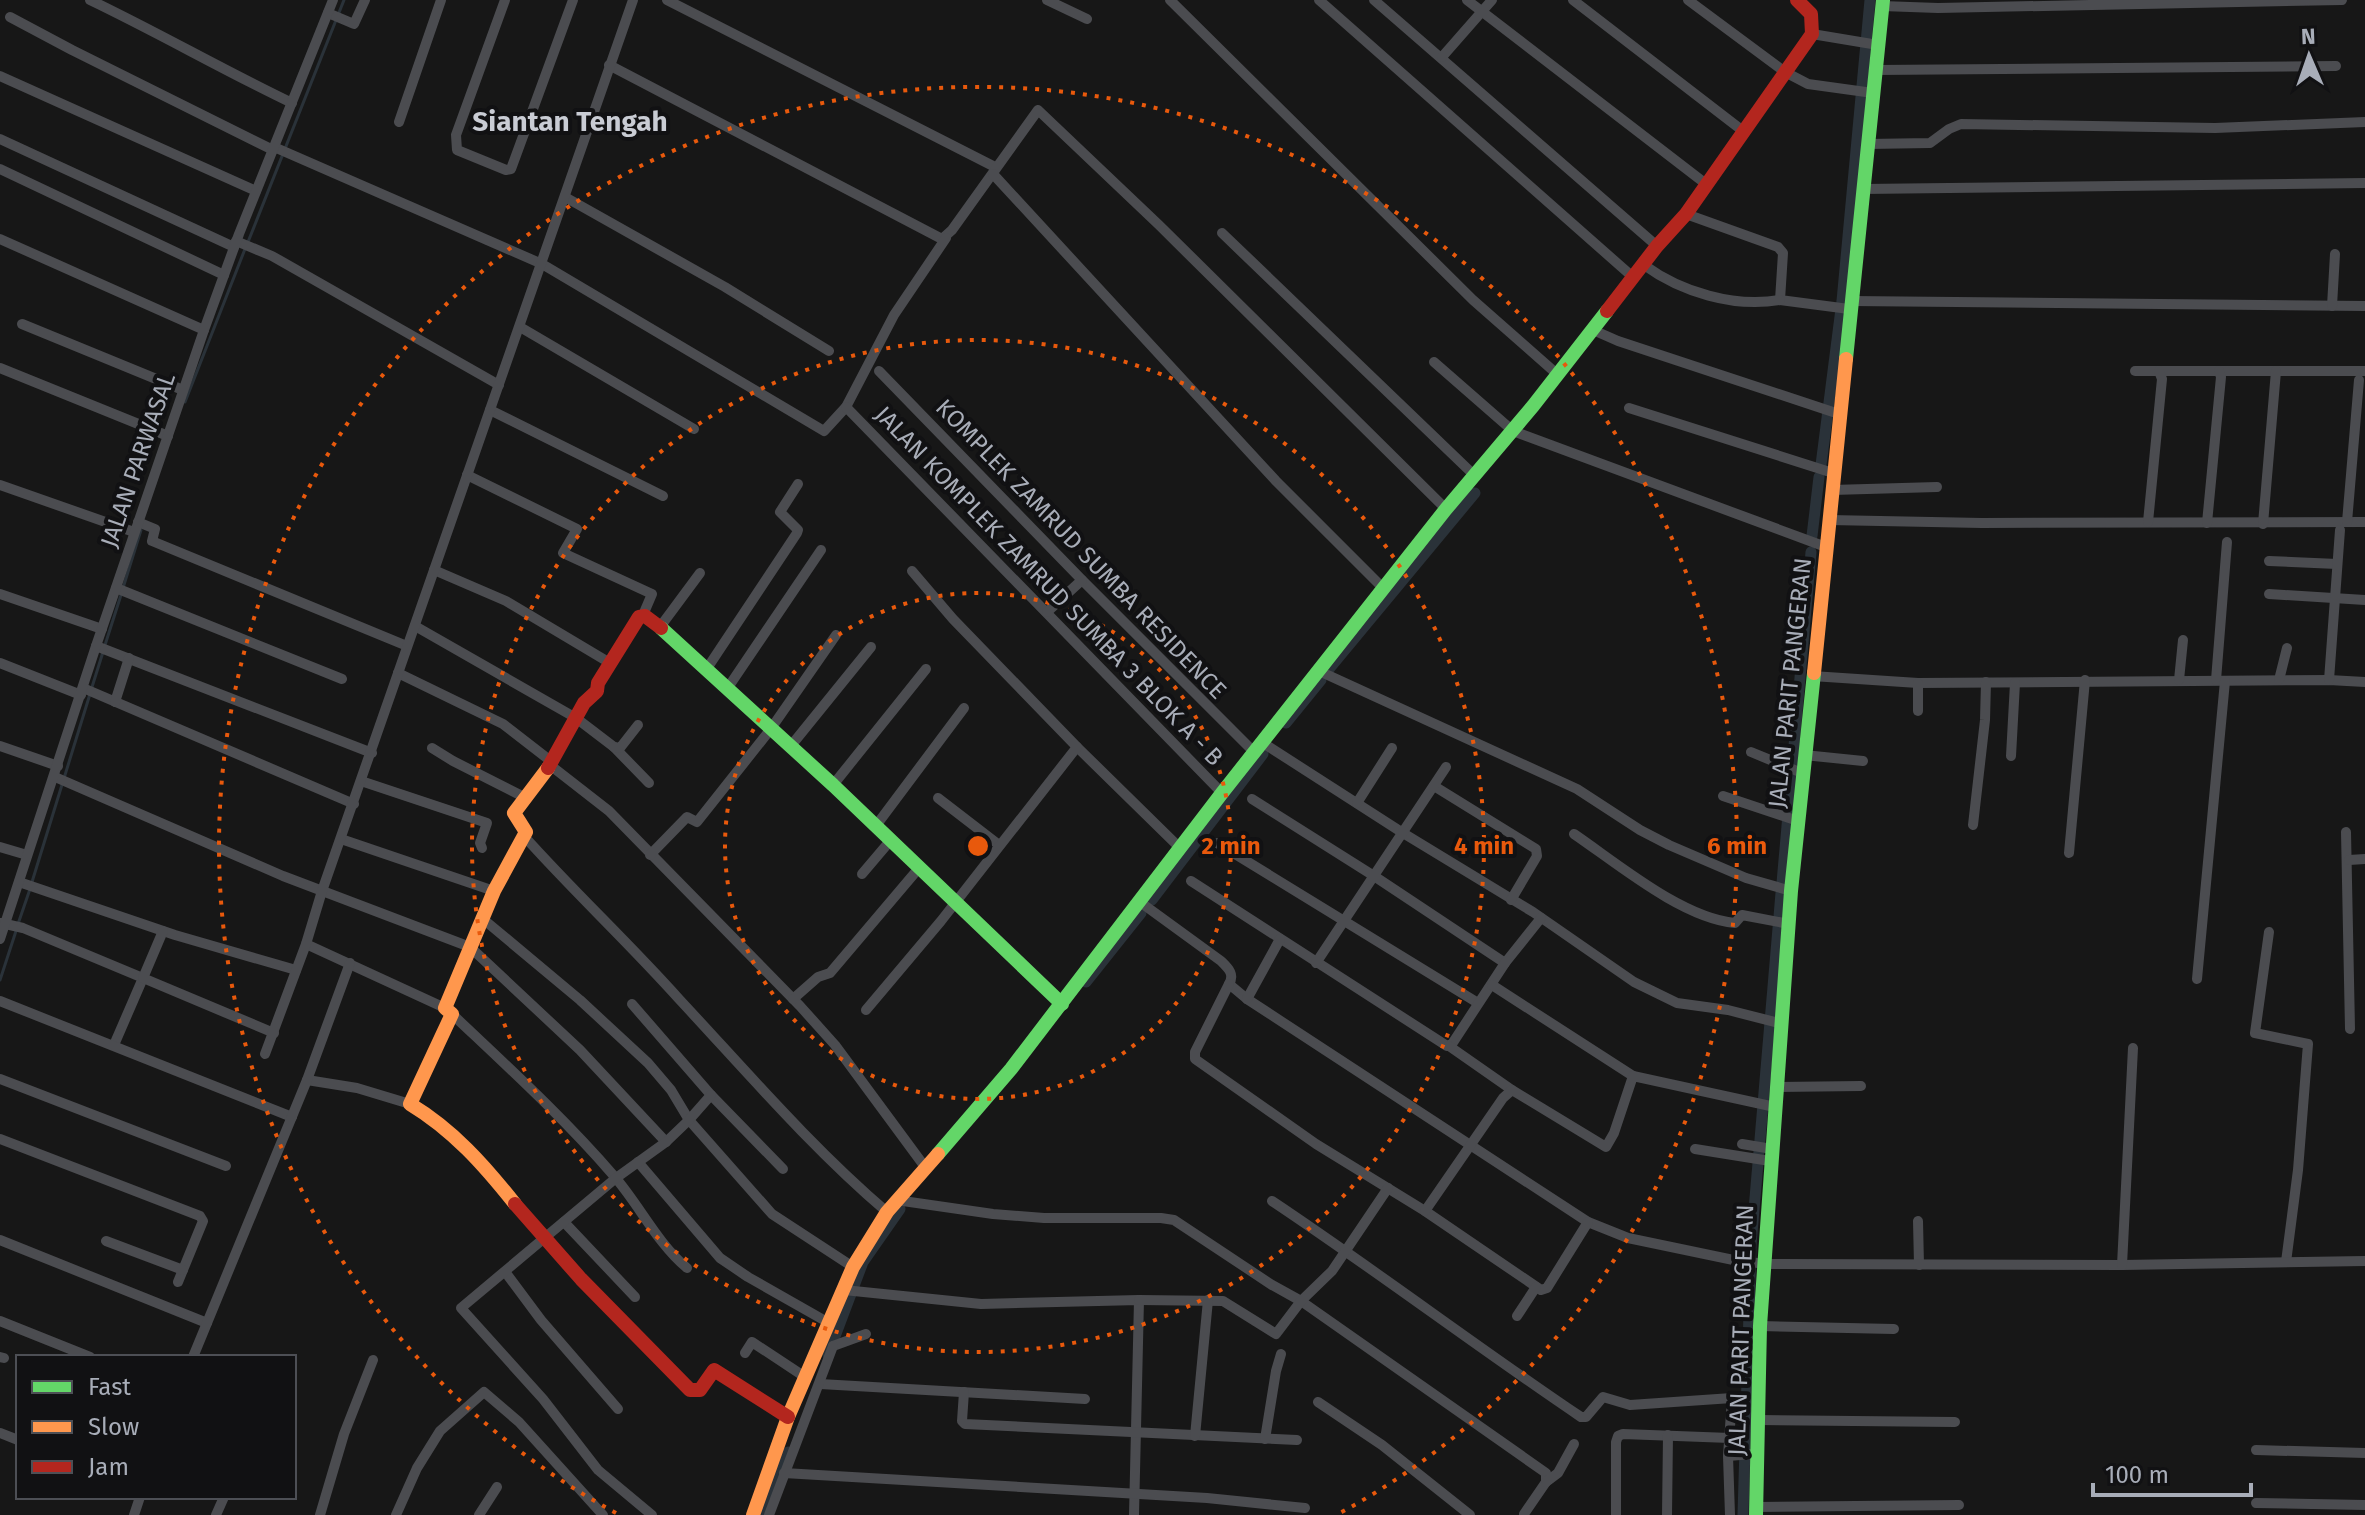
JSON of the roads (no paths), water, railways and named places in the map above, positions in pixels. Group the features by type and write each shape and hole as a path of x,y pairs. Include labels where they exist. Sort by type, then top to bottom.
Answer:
{"street":[{"path":"90,0 156,31 214,66 292,103"},
{"name":"JALAN PARWASAL","path":"0,939 10,925 27,855 60,775 86,692 104,649 102,629 123,591 136,527 204,330 224,275 242,244 256,191 292,103 334,16 333,0"},
{"path":"334,16 354,24 365,0"},
{"path":"399,122 441,0"},
{"path":"505,0 455,144 457,150 506,170 511,169 573,0"},
{"path":"265,1054 306,944 633,0"},
{"path":"667,0 994,170 1256,460 1384,589"},
{"path":"1047,0 1087,19"},
{"path":"1170,0 1473,300 1557,374"},
{"path":"1319,0 1634,278"},
{"path":"1374,0 1657,246"},
{"path":"1467,0 1706,184"},
{"path":"1442,57 1492,0"},
{"path":"1573,0 1743,131"},
{"path":"1688,0 1785,72 1808,84 1873,93"},
{"path":"769,1515 782,1465 788,1417 850,1290 853,1267 887,1212 1011,1069 1222,793 1446,509 1513,431 1657,246 1686,214 1812,34 1814,24 1811,11 1797,0"},
{"path":"1883,3 1938,8 2342,0"},
{"name":"JALAN PARIT PANGERAN","path":"1756,1511 1762,1263 1761,1153 1778,1087 1779,1023 1798,821 1799,771 1804,755 1832,490 1844,306 1863,189 1876,70 1875,45 1883,3"},
{"path":"10,17 229,130 542,264 827,431 842,408 846,407 894,315 1038,110 1446,509"},
{"path":"1812,34 1875,45"},
{"path":"609,65 946,238"},
{"path":"1876,70 2336,66"},
{"path":"0,76 256,191"},
{"path":"1868,144 1930,143 1961,124 2215,128 2365,122"},
{"path":"0,139 242,244 499,385"},
{"path":"0,169 224,275"},
{"path":"1863,189 2365,183"},
{"path":"565,197 725,287 829,351"},
{"path":"1686,214 1778,247 1783,253 1780,300"},
{"path":"1222,233 1474,475"},
{"path":"0,239 204,330"},
{"path":"2332,306 2335,254"},
{"path":"1644,265 1665,280 1692,290 1760,303 1780,300 1844,306 2365,306"},
{"path":"22,324 183,390"},
{"path":"520,327 694,429"},
{"path":"1593,330 1837,413"},
{"path":"1434,362 1513,431 1826,547"},
{"path":"0,368 168,436"},
{"name":"KOMPLEK ZAMRUD SUMBA RESIDENCE","path":"879,371 1082,580 1259,748 1357,803 1541,918 1634,982 1677,1003 1779,1023"},
{"path":"2135,371 2276,371 2362,376 2337,564 2329,680"},
{"path":"2148,522 2162,379 2159,371"},
{"path":"2207,523 2221,377 2219,371"},
{"path":"2263,524 2276,371"},
{"name":"JALAN KOMPLEK ZAMRUD SUMBA 3 BLOK A - B","path":"846,407 1222,793"},
{"path":"1629,408 1833,473"},
{"path":"490,410 663,496"},
{"path":"410,1104 449,1011 470,947 494,891 524,836 525,829 513,816 551,763 588,696 597,691 598,683 643,615 652,594 563,553 577,529 467,475"},
{"path":"706,670 797,533 798,530 780,512 798,484"},
{"path":"0,485 136,527 155,529 152,541 407,646"},
{"path":"1832,490 1937,487"},
{"path":"1829,520 2344,526 2365,522"},
{"path":"2197,979 2220,681 2227,542"},
{"path":"727,689 821,550"},
{"path":"2269,561 2337,564"},
{"path":"434,570 506,601 610,663"},
{"path":"912,571 953,619 1181,849"},
{"path":"660,627 700,573"},
{"path":"1047,612 1082,580"},
{"path":"123,591 342,679"},
{"path":"0,594 102,629"},
{"path":"2269,594 2365,600"},
{"path":"643,615 833,785 1062,1004"},
{"path":"415,626 576,718 614,747 649,783"},
{"path":"650,855 687,817 697,822 770,730 836,635"},
{"path":"2179,680 2183,640"},
{"path":"790,747 871,647"},
{"path":"2279,680 2287,648"},
{"path":"104,649 372,753"},
{"path":"115,702 129,658"},
{"path":"0,663 115,702 354,804"},
{"path":"833,785 926,669"},
{"path":"1319,671 1577,789 1669,845 1746,878 1791,891"},
{"path":"398,673 503,724 592,796 835,1045 925,1167"},
{"path":"1812,676 1918,683 2085,680 2365,682"},
{"path":"2069,853 2085,680"},
{"path":"1973,825 1985,720 1986,682"},
{"path":"1918,683 1918,711"},
{"path":"2011,756 2015,683"},
{"path":"875,827 964,708"},
{"path":"614,747 620,748 638,725"},
{"path":"0,746 79,786 243,859 470,947 580,1050 666,1142"},
{"path":"866,1010 1077,747"},
{"path":"432,748 524,797"},
{"path":"1357,803 1392,748"},
{"path":"1751,752 1799,771"},
{"path":"1804,755 1863,761"},
{"path":"1316,963 1446,767"},
{"path":"361,781 487,823 480,843 482,848"},
{"path":"1434,786 1536,849 1537,856 1511,900"},
{"path":"1723,796 1798,821"},
{"path":"938,798 999,845"},
{"path":"1252,799 1505,963"},
{"path":"2346,832 2349,860 2350,1029"},
{"path":"1574,834 1679,904 1720,922 1735,923 1742,915 1789,924"},
{"path":"524,836 823,1155 887,1212"},
{"path":"341,839 494,891"},
{"path":"862,874 890,841"},
{"path":"1217,843 1478,1003"},
{"path":"0,847 27,855"},
{"path":"2349,860 2365,859"},
{"path":"793,999 818,977 830,973 919,868"},
{"path":"1191,881 1449,1046 1512,1090 1606,1147 1614,1133 1633,1076"},
{"path":"22,883 163,931 296,970"},
{"path":"1140,902 1221,961 1232,977 1195,1052 1195,1059 1316,1144 1425,1211 1541,1290 1547,1288 1588,1222"},
{"path":"1449,1046 1505,963 1541,918"},
{"path":"483,919 580,1000 648,1063 671,1090 689,1120 772,1214 853,1267"},
{"path":"10,925 274,1033"},
{"path":"114,1045 163,931"},
{"path":"2269,932 2255,1033 2308,1044 2298,1170 2286,1262"},
{"path":"1247,999 1280,939"},
{"path":"306,944 449,1011 541,1098 616,1178 667,1249 687,1268"},
{"path":"194,1355 307,1080 350,963"},
{"path":"1229,984 1247,999 1588,1222 1628,1238 1743,1262 1762,1263 2122,1265 2365,1261"},
{"path":"1492,985 1633,1076 1772,1106"},
{"path":"0,1001 292,1117"},
{"path":"632,1004 711,1095 783,1169"},
{"path":"2122,1265 2133,1048"},
{"path":"0,1079 226,1166"},
{"path":"307,1080 336,1083 410,1104 424,1112 491,1173 545,1240 690,1390 700,1390 714,1370 788,1417"},
{"path":"1778,1087 1861,1086"},
{"path":"1425,1211 1503,1098 1512,1090"},
{"path":"652,1515 592,1463 543,1399 480,1327 461,1310 616,1178 666,1142 711,1095"},
{"path":"0,1139 200,1216 203,1221 200,1234 178,1282"},
{"path":"1695,1149 1761,1153"},
{"path":"638,1162 720,1258 828,1336 866,1334"},
{"path":"850,1290 981,1304 1208,1300 1229,1303 1276,1334 1301,1301 1332,1271 1388,1188"},
{"path":"896,1200 1044,1218 1174,1220 1301,1301 1517,1451 1546,1473 1546,1482"},
{"path":"1272,1201 1347,1250 1581,1417 1586,1417 1603,1397 1630,1405 1729,1397 1733,1401 1730,1515"},
{"path":"1918,1221 1919,1265"},
{"path":"564,1222 635,1297"},
{"path":"0,1240 207,1323"},
{"path":"106,1241 183,1270"},
{"path":"506,1273 541,1320 618,1409"},
{"path":"1517,1316 1536,1287"},
{"path":"1134,1515 1139,1300"},
{"path":"1195,1436 1208,1300"},
{"path":"0,1321 85,1355"},
{"path":"1760,1326 1894,1329"},
{"path":"753,1515 782,1465 820,1384 828,1336"},
{"path":"745,1353 752,1342 805,1377"},
{"path":"1265,1439 1281,1354"},
{"path":"320,1515 341,1445 373,1360"},
{"path":"820,1384 1085,1399"},
{"path":"397,1515 417,1468 440,1431 484,1392 519,1422 603,1515"},
{"path":"964,1392 962,1421 965,1424 1297,1440"},
{"path":"1318,1402 1393,1453 1470,1515"},
{"path":"1759,1420 1955,1422"},
{"path":"1667,1515 1668,1435"},
{"path":"1616,1515 1618,1436 1730,1438"},
{"path":"1514,1515 1524,1515 1546,1482 1558,1473 1574,1444"},
{"path":"2256,1450 2365,1453"},
{"path":"1731,1456 1756,1454"},
{"path":"782,1465 1305,1508"},
{"path":"479,1515 497,1487"},
{"path":"2256,1503 2365,1505"},
{"path":"1756,1511 1959,1505"}],"waterway":[{"path":"248,242 344,0"},
{"path":"1821,465 1842,301 1870,0"},
{"path":"185,402 245,249"},
{"path":"1812,536 1819,477"},
{"path":"1329,669 1475,493"},
{"path":"123,588 141,530"},
{"path":"1782,883 1811,552"},
{"path":"105,645 121,595"},
{"path":"92,687 103,652"},
{"path":"1286,723 1321,680"},
{"path":"32,882 90,694"},
{"path":"1152,900 1263,754"},
{"path":"18,924 30,889"},
{"path":"1743,1515 1751,1245 1781,893"},
{"path":"1086,982 1141,913"},
{"path":"0,980 16,931"},
{"path":"828,1355 863,1262 900,1209"},
{"path":"762,1515 788,1452"}],"district":[{"name":"Siantan Tengah","path":"570,121"}]}
